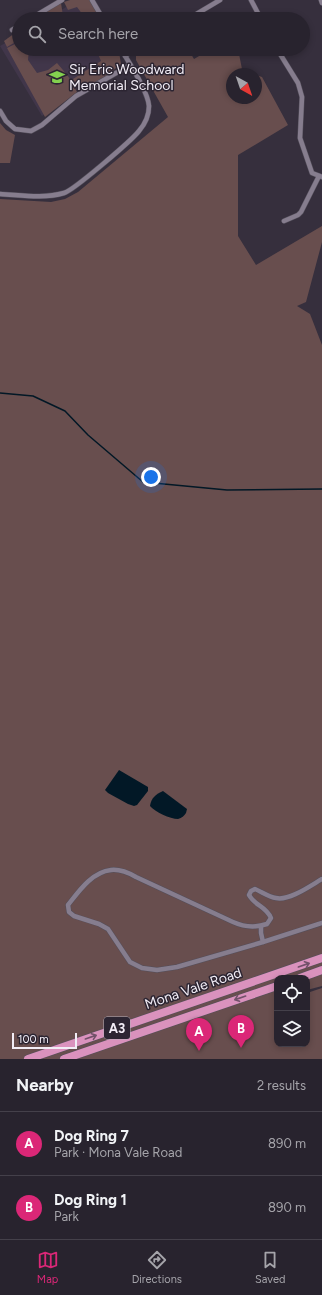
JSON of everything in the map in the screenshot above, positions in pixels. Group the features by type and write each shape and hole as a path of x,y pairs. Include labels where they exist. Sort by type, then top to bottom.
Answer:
{"highway":[{"name":"Mona Vale Road","path":"28,1059 322,958"},
{"path":"308,975 322,970"},
{"name":"Mona Vale Road","path":"64,1059 274,987"}],"street":[{"path":"42,12 62,0"},
{"path":"92,0 99,12"},
{"path":"200,12 220,0"},
{"path":"251,0 257,12"},
{"path":"0,194 47,197 66,193 138,132 146,120 149,104 146,95 125,56"},
{"path":"281,56 298,83 302,97 300,138 312,173 321,177 301,212 298,215 284,221"},
{"path":"0,111 6,121 16,129 31,131 42,125 76,96 130,65"},
{"path":"322,879 300,892 286,898 277,899 255,889 251,891 249,895 251,898 268,911 271,918 267,924 261,926 243,926 232,922 136,876 124,871 113,869 100,873 88,881 68,905 69,912 74,916 99,924 108,929 130,962 147,969 157,970 177,967 322,923"},
{"path":"261,926 260,933 263,942"}],"shaded area":[{"path":"70,0 91,0 97,12 81,12 77,7 68,10 64,2"},
{"path":"78,0 89,12 58,12"},
{"path":"61,3 62,12 46,12"},
{"path":"12,35 12,44 7,47 4,41"},
{"name":"Sir Eric Woodward Memorial School","path":"12,39 12,56 116,56 118,64 74,90 42,116 0,46"},
{"path":"12,46 12,56 28,56 28,60 37,73 48,70 57,63 68,76 77,92 45,117 7,48"},
{"path":"99,56 120,56 121,64 106,76 80,91 73,79 101,61"},
{"path":"136,56 192,56 194,59 199,56 239,56 242,68 226,68 226,104 262,104 262,77 288,125 238,155 238,236 256,265 322,226 322,242 306,302 297,306 310,314 322,345 322,986 310,989 310,975 274,975 274,1047 310,1047 310,992 322,988 322,1059 0,1059 0,199 51,202 65,199 78,192 168,117 136,60"},
{"path":"0,123 6,130 15,135 10,163 0,163"}],"water":[{"path":"119,770 148,787 148,791 137,805 134,806 128,804 105,790"},
{"path":"163,791 187,809 183,817 178,819 171,818 159,813 150,806 154,797"}],"waterway":[{"path":"0,393 33,396 65,411 88,435 143,482 227,490 322,489"}],"place":[{"name":"Sir Eric Woodward Memorial School","path":"57,77"},
{"name":"Dog Ring 1","path":"241,1048"},
{"name":"Dog Ring 7","path":"199,1051"}]}
